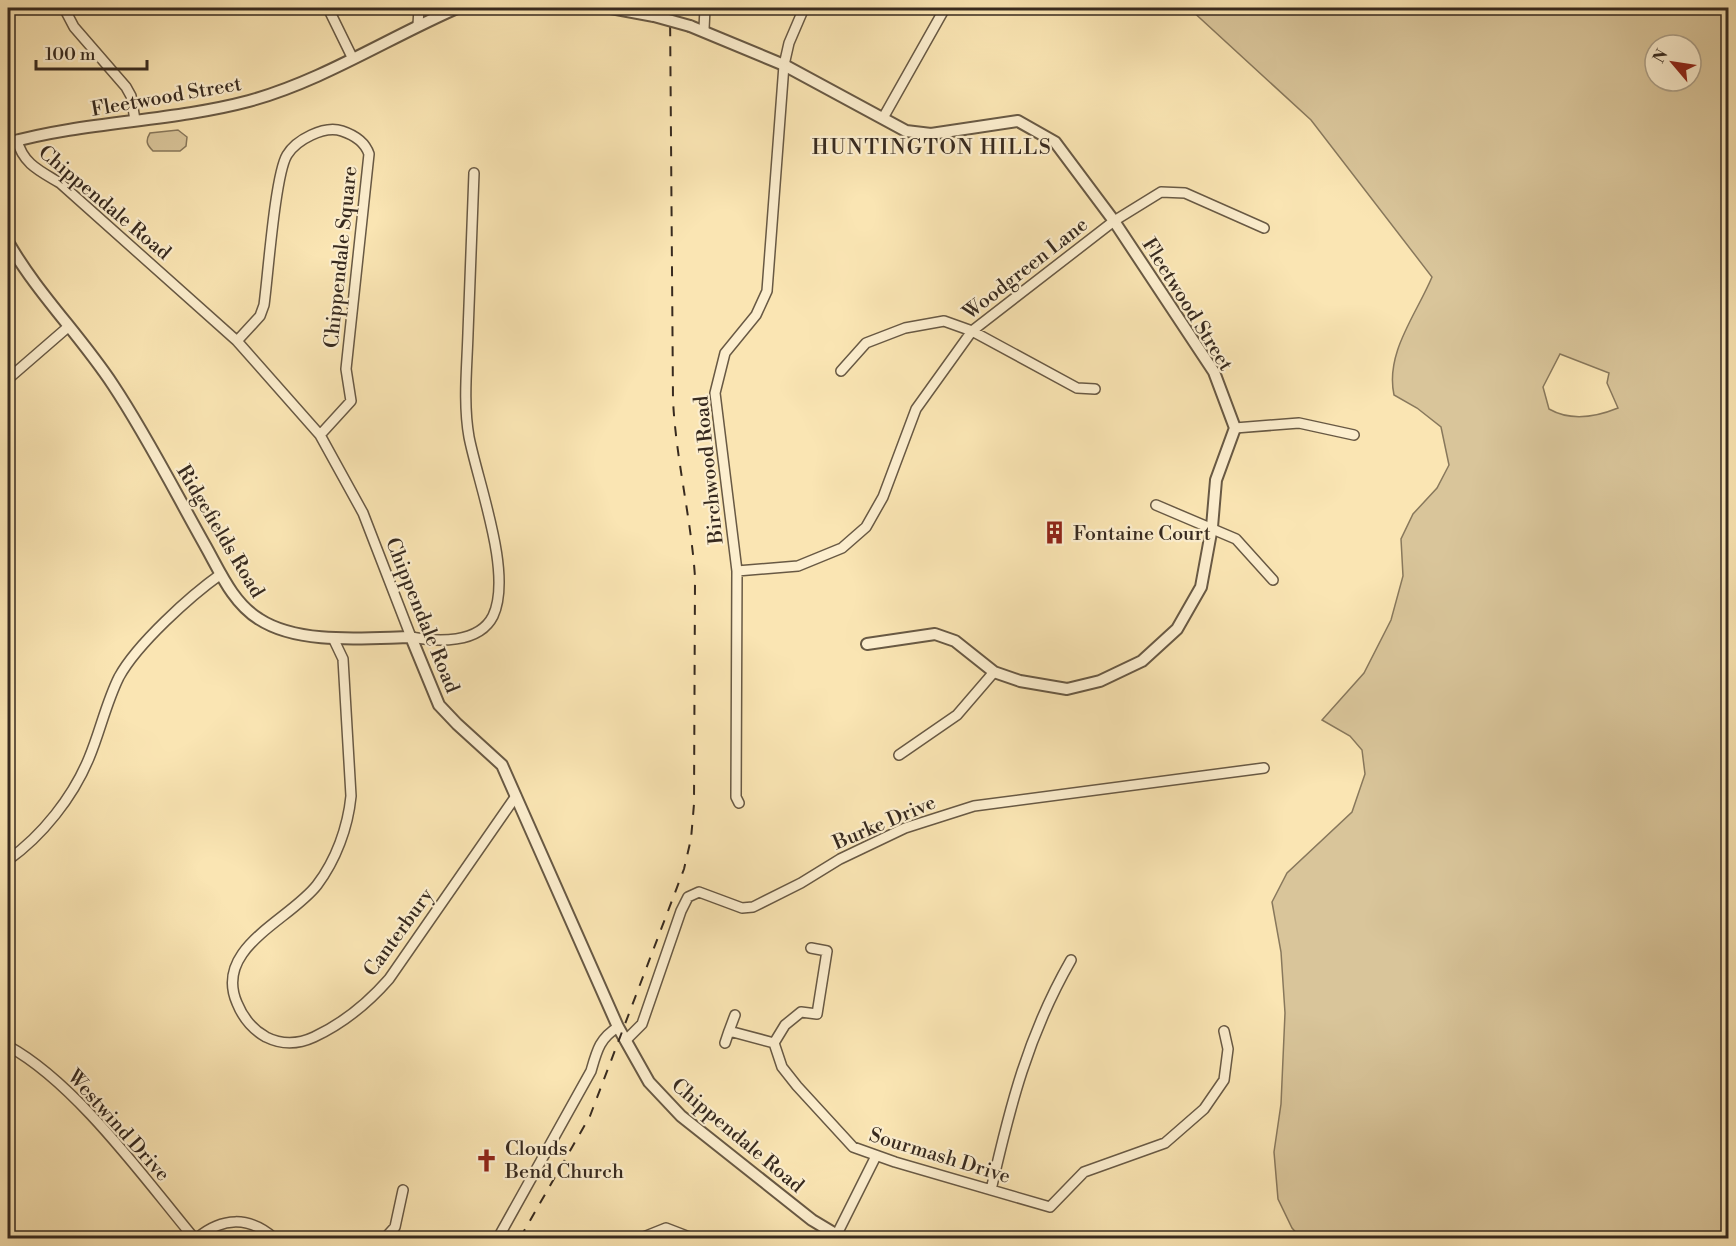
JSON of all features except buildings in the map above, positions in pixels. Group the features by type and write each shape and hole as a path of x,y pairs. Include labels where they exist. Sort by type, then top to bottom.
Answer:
{"street":[{"path":"64,8 74,27 126,87 131,96 135,120"},
{"path":"328,8 352,57"},
{"path":"418,25 419,8"},
{"name":"Fleetwood Street","path":"12,141 255,99 279,92 457,8"},
{"name":"Fleetwood Street","path":"611,8 704,29 784,65 906,131 931,134 1018,122 1055,142 1114,221 1214,372 1235,428"},
{"path":"704,29 705,8"},
{"name":"Birchwood Road","path":"739,803 736,797 737,571 715,393 725,353 756,315 767,291 784,65 789,43 804,8"},
{"path":"884,118 945,8"},
{"name":"Chippendale Square","path":"237,341 260,316 264,305 280,178 286,156 293,147 315,134 329,130 348,133 366,146 369,154 345,369 351,401 320,435"},
{"name":"Chippendale Road","path":"12,141 22,157 60,183 237,341 320,435 363,513 439,705 502,765 618,1027 649,1082 681,1116 812,1220 838,1237"},
{"name":"Ridgefields Road","path":"8,242 130,411 221,574 248,612 267,624 333,638 411,637 425,640 469,637 488,624 498,603 500,589 495,550 467,420 474,173"},
{"name":"Woodgreen Lane","path":"737,571 798,566 842,548 866,527 883,497 916,409 972,331 1114,221 1161,192 1185,193 1264,228"},
{"path":"841,371 866,343 905,328 944,321 972,331 1077,388 1095,389"},
{"path":"8,379 68,327"},
{"path":"867,644 935,634 955,642 994,672 1020,681 1067,689 1100,681 1142,661 1177,629 1201,587 1212,527 1216,480 1235,428 1299,423 1354,435"},
{"path":"1156,505 1236,539 1274,579"},
{"path":"8,860 33,839 82,774 109,700 125,667 180,606 221,574"},
{"name":"Canterbury","path":"333,638 343,659 350,810 342,838 318,884 296,908 254,940 241,953 235,964 235,999 246,1020 254,1029 272,1040 297,1043 339,1024 374,996 389,979 516,796"},
{"path":"899,754 957,714 994,672"},
{"name":"Burke Drive","path":"626,1040 642,1024 681,911 688,897 699,892 742,908 753,907 801,883 840,859 905,828 974,806 1264,768"},
{"path":"729,1031 774,1043 785,1025 801,1012 818,1014 827,951 811,948"},
{"path":"992,1190 1027,1051 1049,999 1071,960"},
{"path":"725,1043 735,1015"},
{"path":"498,1239 591,1071 599,1043 606,1034 618,1027"},
{"name":"Sourmash Drive","path":"774,1043 782,1067 825,1120 853,1147 876,1156 1050,1207 1084,1172 1164,1143 1204,1109 1224,1080 1228,1049 1224,1031"},
{"name":"Westwind Drive","path":"8,1046 35,1064 73,1097 195,1239"},
{"path":"838,1237 876,1156"},
{"path":"385,1239 395,1227 403,1190"},
{"path":"195,1239 208,1228 232,1220 253,1226 274,1239"},
{"path":"641,1239 666,1228 692,1239"}],"shaded area":[{"path":"1189,8 1728,8 1728,1238 1301,1238 1292,1228 1278,1199 1274,1152 1281,1104 1285,1013 1281,952 1272,902 1287,873 1352,812 1365,774 1362,750 1350,736 1322,720 1364,673 1391,620 1403,576 1401,539 1413,514 1437,488 1449,465 1441,427 1417,408 1394,395 1392,379 1398,349 1432,277 1311,120","holes":["1560,354 1609,373 1607,383 1618,408 1601,414 1583,416 1566,415 1549,409 1543,387"]},
{"path":"178,130 187,137 186,146 180,151 153,151 148,145 150,133"}],"railway":[{"path":"520,1238 590,1116 684,869 691,839 694,804 695,577 673,400 670,8"}],"place":[{"name":"Fontaine Court","path":"1055,533"},
{"name":"Clouds Bend Church","path":"487,1160"}],"district":[{"name":"HUNTINGTON HILLS","path":"932,147"}]}
